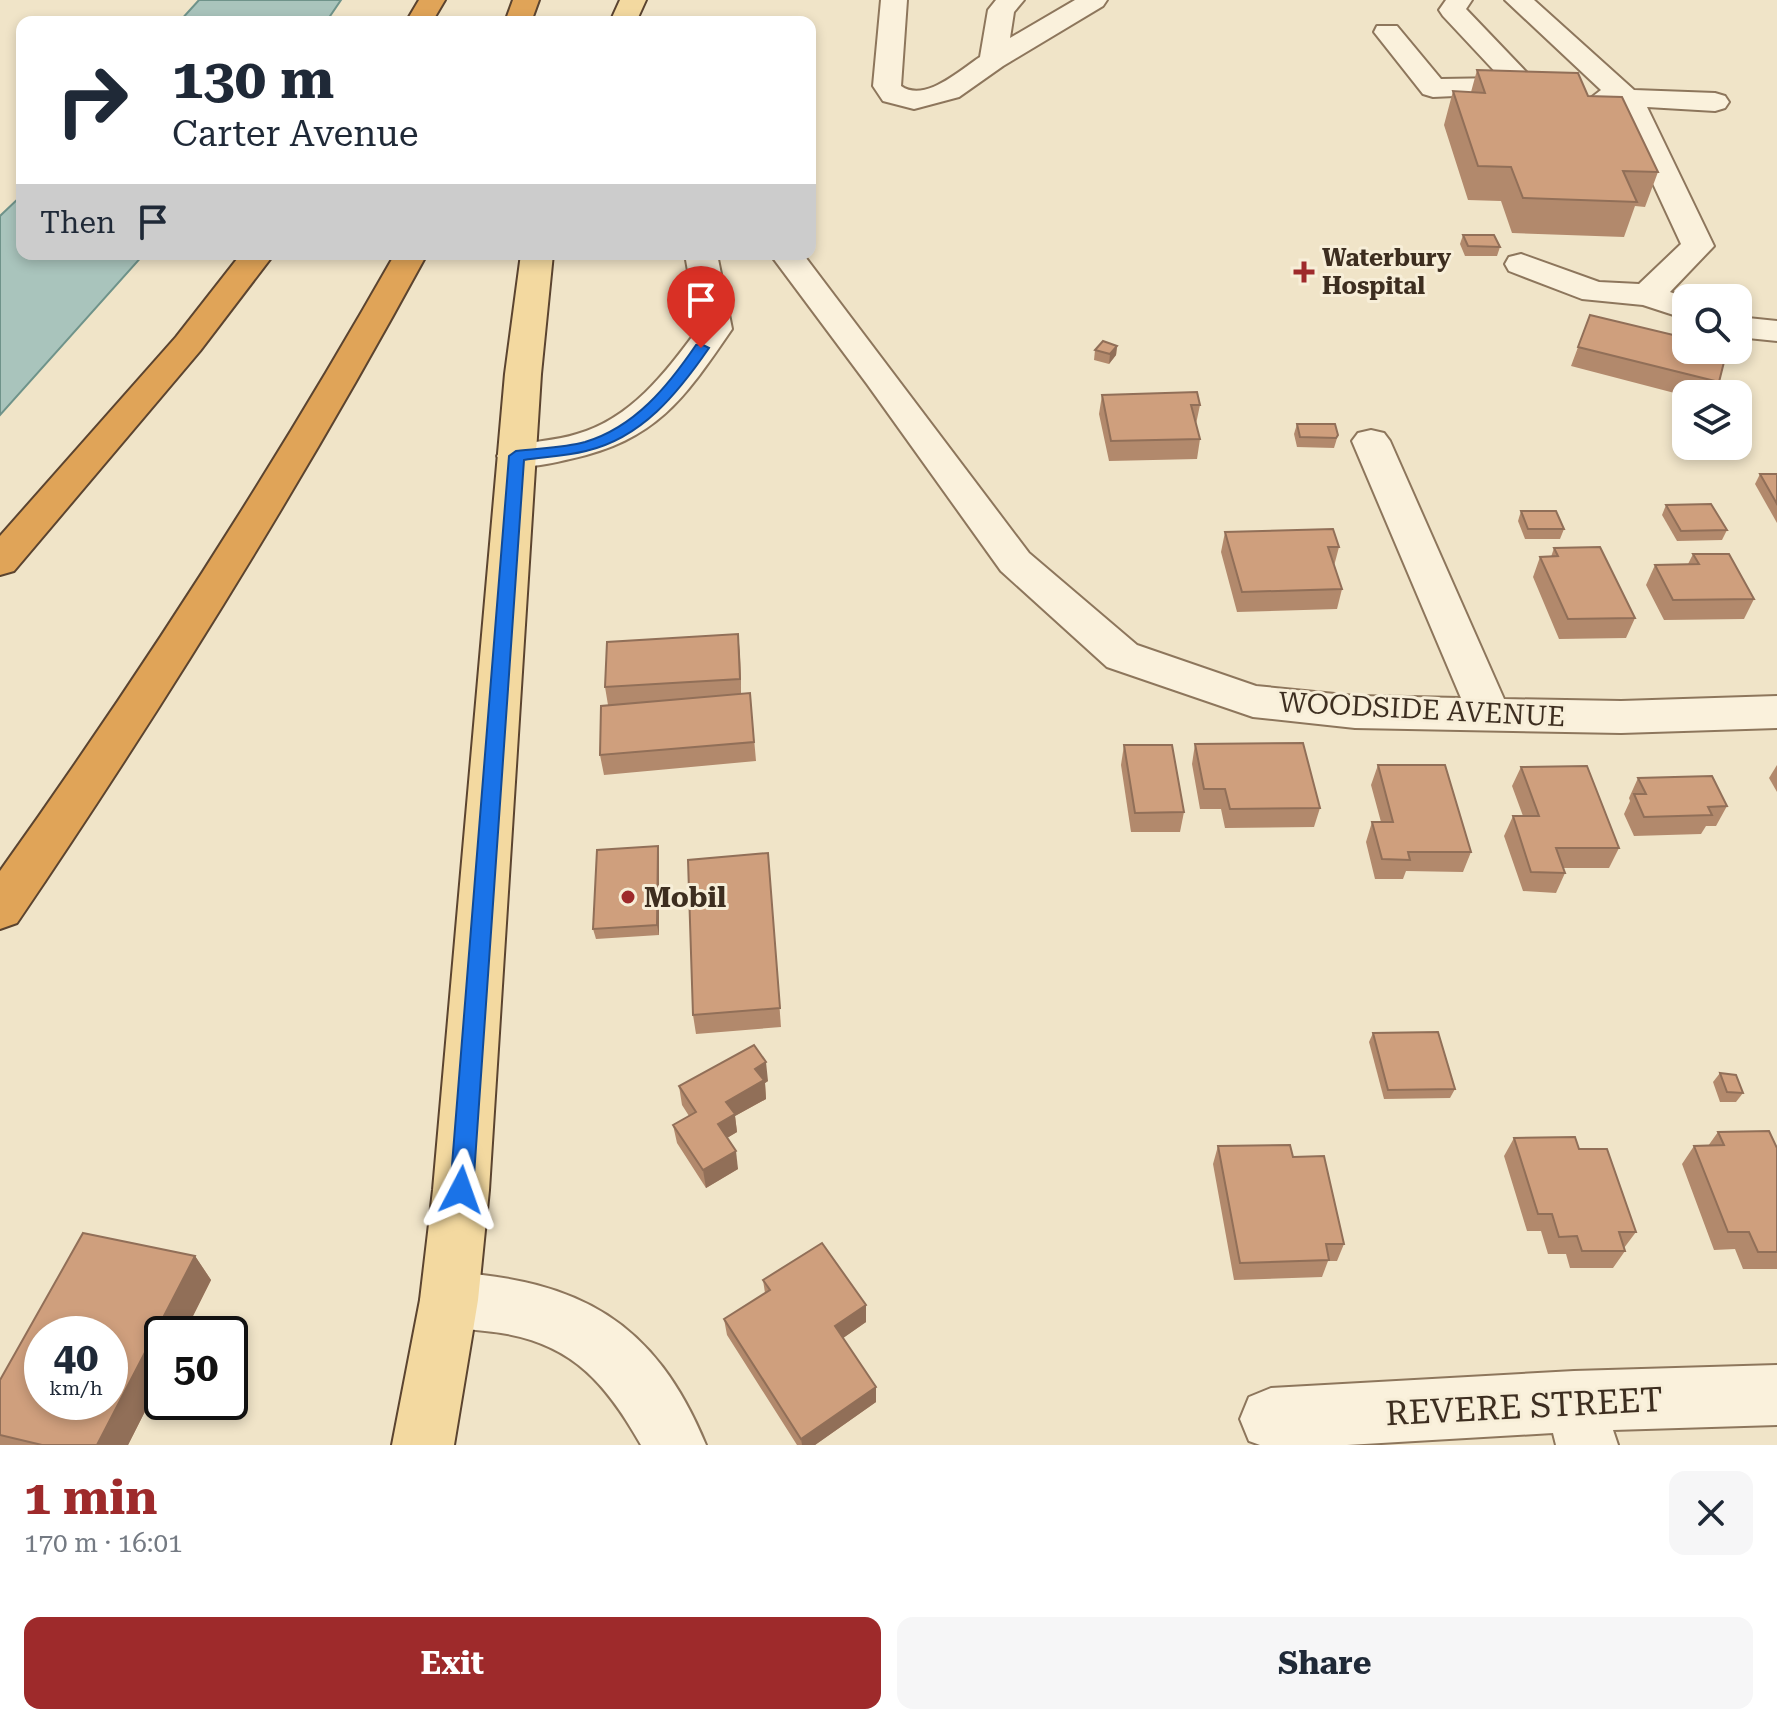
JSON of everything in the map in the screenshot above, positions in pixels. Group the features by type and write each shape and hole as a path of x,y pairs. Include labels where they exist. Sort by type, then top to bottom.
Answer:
{"highway":[{"path":"0,562 188,344 253,260"},
{"path":"0,909 71,808 282,479 358,352 408,260"},
{"path":"0,943 71,808"}],"main road":[{"path":"423,1445 449,1300 461,1190 516,456 536,260"}],"street":[{"path":"894,0 887,86 893,95 914,100 949,91 993,60 1094,0"},
{"path":"993,60 1001,10 1011,0"},
{"path":"1459,0 1452,10 1523,85"},
{"path":"1518,0 1629,100 1698,246 1647,295"},
{"path":"1387,32 1433,88 1523,85 1553,89"},
{"path":"1583,93 1629,100 1715,102"},
{"path":"516,456 584,447 610,438 636,423 675,386 715,329 702,260"},
{"name":"WOODSIDE AVENUE","path":"791,260 880,376 1015,562 1122,656 1253,701 1355,712 1621,717 1777,712"},
{"path":"1521,264 1594,292 1647,295 1672,304"},
{"path":"1752,328 1777,331"},
{"path":"1371,441 1490,716"},
{"path":"449,1300 517,1306 553,1316 598,1340 632,1377 675,1445"},
{"name":"REVERE STREET","path":"1271,1419 1581,1423 1777,1395"}],"water":[{"path":"199,0 341,0 330,16 184,16"},
{"path":"16,201 16,260 139,260 0,415 0,216"}],"building":[{"path":"1477,70 1578,73 1588,96 1622,97 1658,172 1623,171 1637,202 1523,198 1511,167 1478,166 1453,91 1485,93"},
{"path":"1463,235 1494,235 1500,247 1468,246"},
{"path":"1590,315 1672,335 1672,364 1724,364 1720,380 1711,380 1578,347"},
{"path":"1103,341 1117,346 1110,354 1095,350"},
{"path":"1197,392 1200,405 1191,405 1200,439 1111,441 1102,395"},
{"path":"1297,424 1335,424 1338,435 1336,438 1300,437"},
{"path":"1760,474 1777,474 1777,504"},
{"path":"1711,504 1727,530 1681,531 1666,505"},
{"path":"1521,511 1556,511 1564,529 1528,529"},
{"path":"1333,529 1339,547 1328,547 1342,589 1242,592 1225,532"},
{"path":"1600,547 1635,618 1568,619 1540,557 1558,556 1554,548"},
{"path":"1693,554 1729,554 1754,599 1673,600 1655,565 1699,564"},
{"path":"738,634 740,679 605,687 607,642"},
{"path":"750,693 754,742 600,755 601,706"},
{"path":"1303,743 1320,808 1230,809 1225,789 1204,789 1195,744"},
{"path":"1124,745 1172,745 1184,812 1135,813"},
{"path":"1378,765 1445,765 1471,852 1408,852 1410,860 1382,859 1372,822 1393,822"},
{"path":"1587,766 1619,848 1556,848 1565,873 1531,872 1513,816 1539,816 1521,767"},
{"path":"1712,776 1727,806 1708,807 1712,815 1644,817 1634,794 1646,794 1638,778"},
{"name":"Mobil","path":"658,846 657,925 593,929 597,850"},
{"path":"768,853 780,1008 693,1015 688,860"},
{"path":"1438,1032 1455,1089 1388,1090 1373,1033"},
{"path":"754,1045 766,1062 755,1069 764,1080 726,1102 735,1114 718,1124 736,1151 703,1170 673,1125 696,1112 679,1086"},
{"path":"1720,1073 1736,1075 1743,1093 1727,1092"},
{"path":"1769,1131 1777,1148 1777,1252 1758,1252 1749,1232 1728,1232 1694,1146 1724,1145 1718,1132"},
{"path":"1575,1137 1579,1149 1607,1149 1636,1232 1619,1232 1625,1251 1582,1251 1577,1236 1559,1237 1552,1214 1538,1214 1514,1138"},
{"path":"1290,1145 1293,1157 1324,1156 1344,1244 1326,1244 1329,1260 1240,1263 1218,1146"},
{"path":"83,1233 195,1256 164,1316 144,1316 144,1354 128,1385 128,1316 36,1316"},
{"path":"822,1243 866,1305 835,1326 876,1387 801,1439 724,1319 770,1290 763,1280"},
{"path":"24,1337 24,1420 110,1420 97,1445 42,1445 0,1435 0,1380"}],"place":[{"name":"Waterbury Hospital","path":"1304,272"},
{"name":"Mobil","path":"628,897"}],"route":[{"path":"461,1190 516,456 584,447 610,438 636,423 675,386 701,348"}]}
